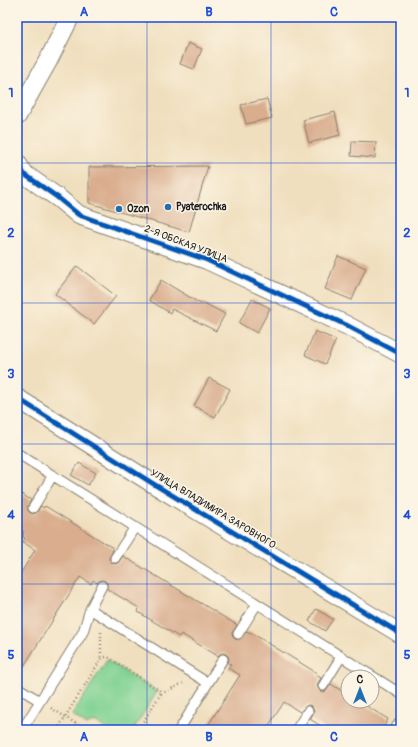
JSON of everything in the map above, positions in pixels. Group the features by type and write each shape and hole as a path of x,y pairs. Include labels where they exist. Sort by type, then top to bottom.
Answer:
{"street":[{"path":"17,116 49,59 70,17"},
{"name":"2-Я ОБСКАЯ УЛИЦА","path":"17,163 24,174 57,197 79,215 207,260 346,325 401,354"},
{"name":"УЛИЦА ВЛАДИМИРА ЗАРОВНОГО","path":"17,398 152,483 401,634"}],"lane":[{"path":"17,453 401,694"},
{"path":"33,508 53,476"},
{"path":"115,558 135,527"},
{"path":"22,730 83,632 90,609 102,586"},
{"path":"238,634 257,604"},
{"path":"90,609 208,683"},
{"path":"323,686 341,657"},
{"path":"179,730 222,659"},
{"path":"17,687 40,701"},
{"path":"296,730 308,710"},
{"path":"395,729 401,720"}],"path":[{"path":"57,730 101,659 100,616"},
{"path":"101,659 108,658 159,690 161,692 160,695"},
{"path":"138,730 160,695 197,676"},
{"path":"40,701 86,730 90,726 95,725 99,726 102,730"}],"green space":[{"path":"107,660 157,692 133,730 105,730 99,724 90,723 87,725 72,715"}],"building":[{"path":"188,43 202,49 194,69 180,64"},
{"path":"267,99 272,118 246,124 241,105"},
{"path":"335,112 340,135 309,143 303,120"},
{"path":"352,141 376,142 375,158 351,156"},
{"path":"208,166 189,232 89,203 89,167"},
{"path":"338,256 366,268 352,300 325,289"},
{"path":"77,266 116,296 94,324 55,294"},
{"path":"161,280 201,304 202,302 225,314 216,331 172,309 170,313 149,300"},
{"path":"252,299 270,308 257,333 239,323"},
{"path":"315,331 336,340 325,364 305,355"},
{"path":"209,378 230,389 215,417 194,406"},
{"path":"79,463 96,473 88,485 71,475"},
{"path":"17,491 31,500 27,507 30,513 36,513 41,506 44,508 45,506 113,548 109,558 112,563 118,563 123,556 237,625 232,633 235,639 240,639 247,631 250,632 317,673 316,675 321,678 317,685 320,691 326,691 331,684 340,690 340,709 371,709 388,719 382,730 327,730 310,719 314,712 312,706 306,706 300,712 284,702 266,730 205,730 240,675 228,668 231,664 228,663 228,656 223,653 218,656 181,634 179,637 138,612 139,608 107,589 107,583 105,581 102,580 97,583 93,580 91,584 80,577 17,677 17,579 35,550 23,542 25,538 23,537 24,532 17,528"},
{"path":"316,609 333,619 325,631 309,621"}],"cycle path":[{"path":"17,163 24,174 57,197 79,215 207,260 346,325 401,354"},
{"path":"17,398 152,483 401,634"}],"place":[{"name":"Pyaterochka","path":"168,207"},
{"name":"Ozon","path":"119,209"}]}
